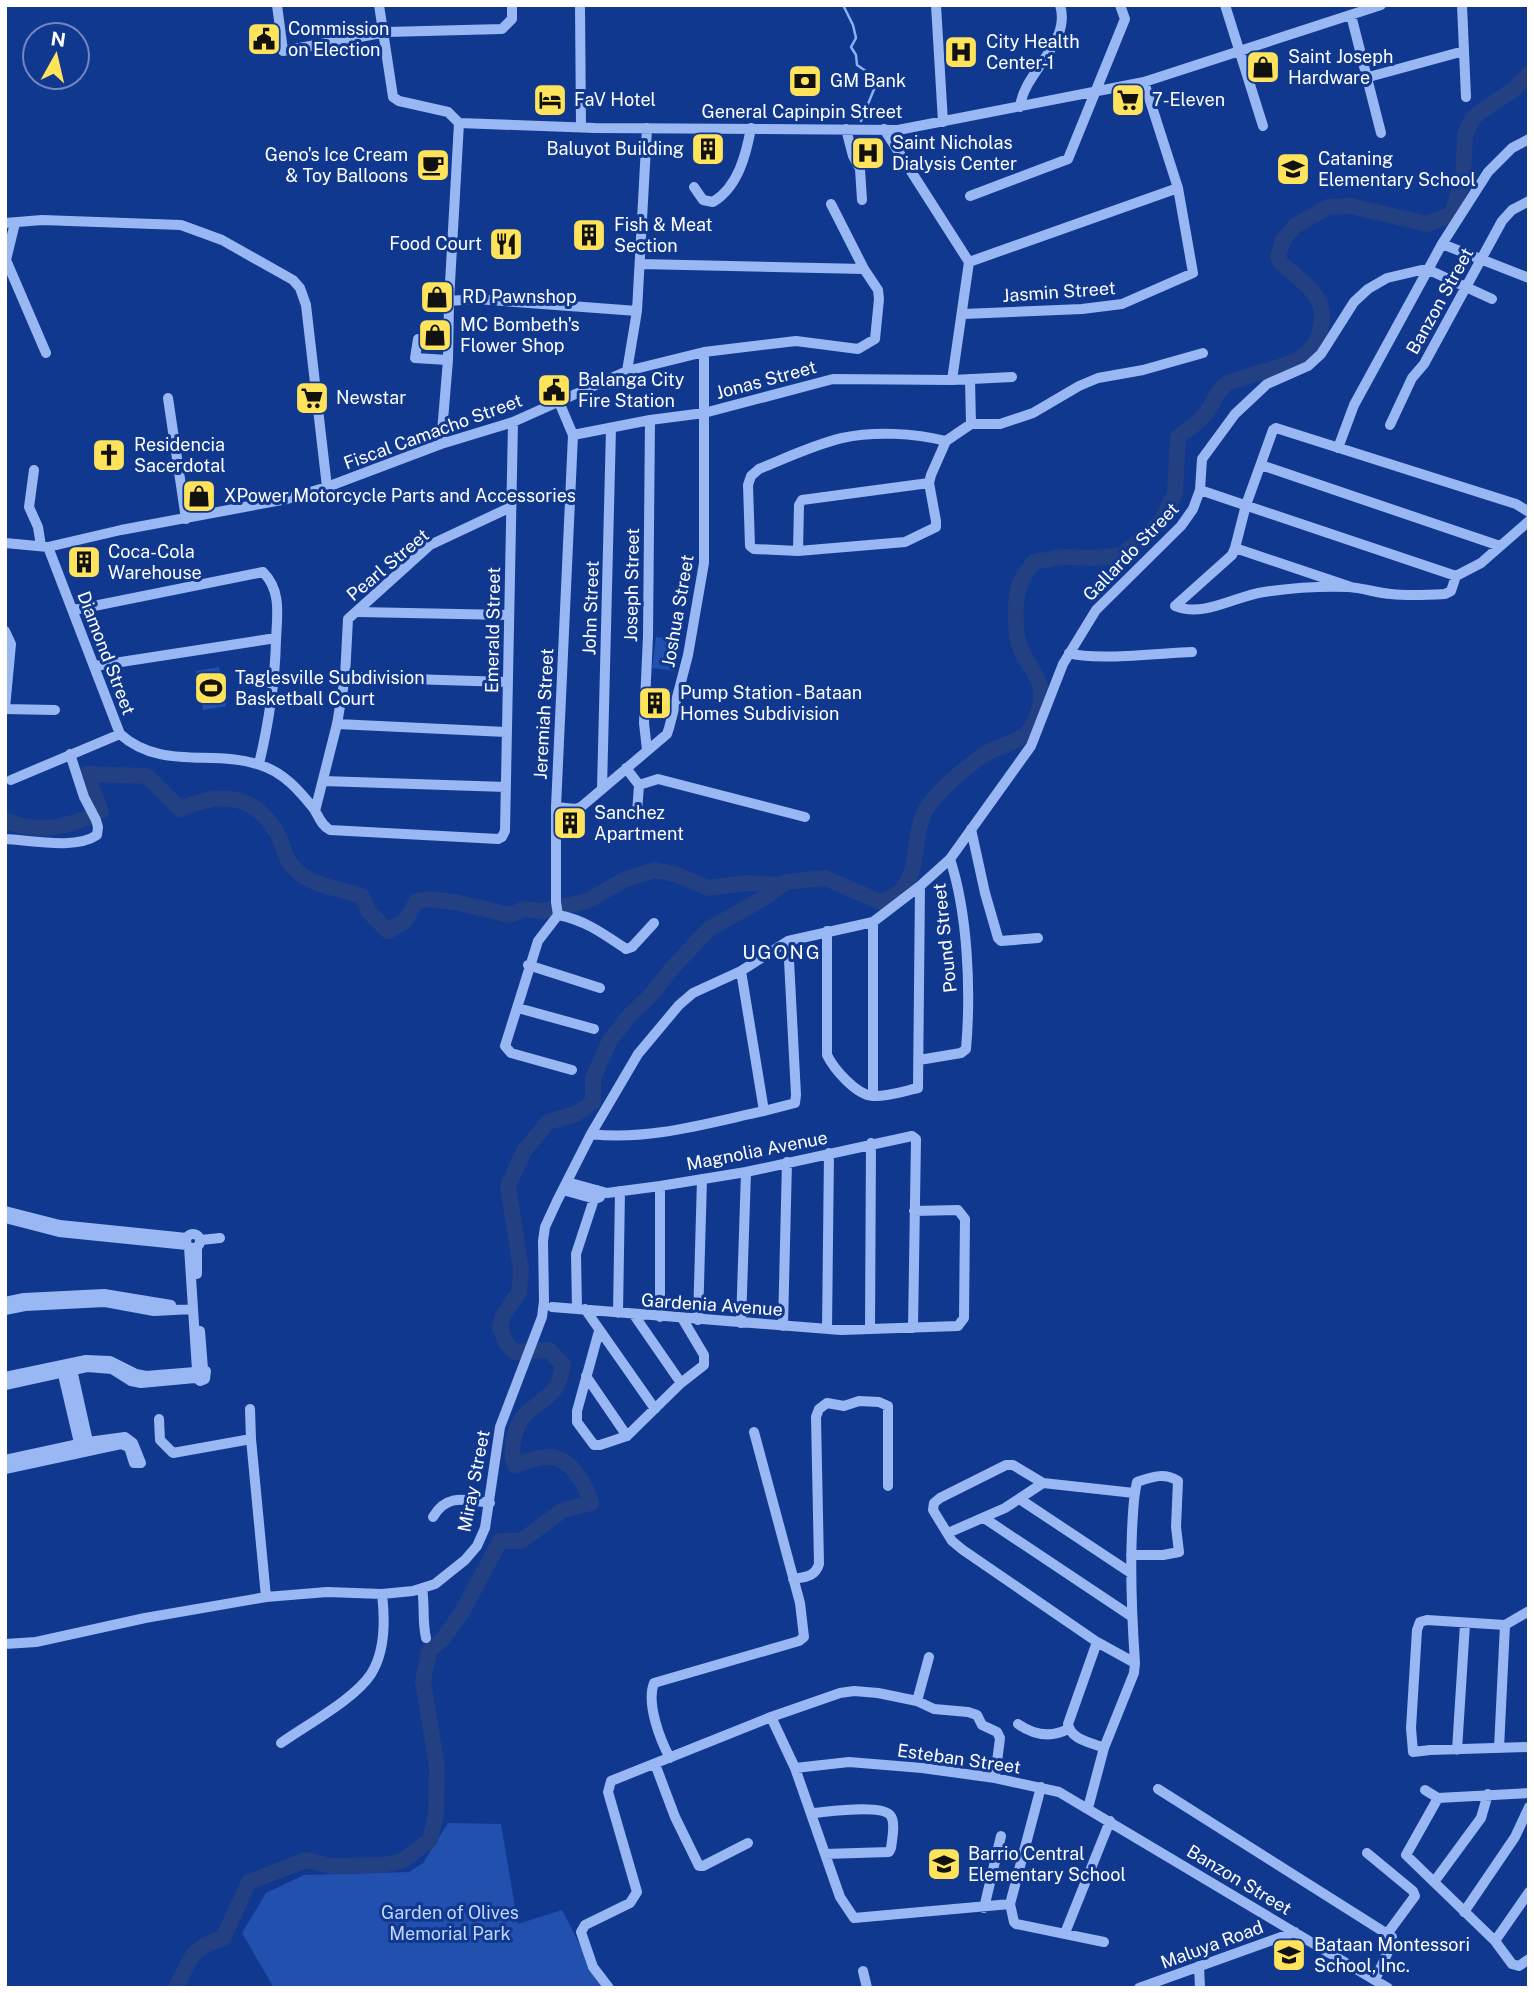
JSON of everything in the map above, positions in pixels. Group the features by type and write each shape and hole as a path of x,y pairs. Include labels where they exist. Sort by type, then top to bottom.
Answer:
{"street":[{"path":"278,5 283,51 382,33 502,29 512,19 512,5"},
{"path":"379,5 393,97 399,102 448,112 459,123 441,444"},
{"path":"580,5 581,127"},
{"path":"936,5 943,122"},
{"path":"1020,107 1022,94 1061,31 1060,5"},
{"path":"970,196 1068,159 1125,19 1120,5"},
{"path":"1225,5 1263,126"},
{"name":"General Capinpin Street","path":"459,123 898,130 1144,82 1381,5"},
{"path":"1462,5 1465,97"},
{"path":"1351,15 1381,133"},
{"path":"1365,78 1464,51"},
{"path":"969,262 1178,188 1144,82"},
{"path":"647,128 638,311 627,371 705,352 796,341 862,348 875,339 878,290 864,269 831,204"},
{"path":"694,187 702,200 713,202 719,199 739,171 751,128"},
{"path":"846,129 853,156 860,169 862,200"},
{"path":"884,130 969,262 952,380"},
{"path":"1338,448 1354,405 1442,244 1488,172 1512,148 1529,139"},
{"name":"Jasmin Street","path":"963,314 1082,309 1122,304 1193,273 1178,188"},
{"name":"Banzon Street","path":"1390,425 1412,378 1424,364 1502,221 1512,210 1529,201"},
{"path":"46,353 6,262 10,223 42,220 181,225 222,240 293,279 300,288 306,305 327,487"},
{"path":"1442,244 1529,278"},
{"path":"640,264 864,269"},
{"path":"1430,269 1492,299"},
{"name":"Gallardo Street","path":"741,971 788,941 873,922 950,859 1031,746 1056,679 1096,610 1181,526 1193,509 1200,490 1205,454 1246,401 1267,384 1308,366 1321,354 1354,303 1368,289 1387,278 1430,269"},
{"path":"449,301 476,299 638,311"},
{"path":"418,339 415,358 447,360"},
{"name":"Joshua Street","path":"556,807 576,809 589,801 667,734 669,729 688,655 704,563 705,352"},
{"path":"946,441 927,436 889,434 843,438 759,469 751,476 748,485 750,546 754,549 798,551 905,542 936,527 929,483 946,441 971,424 1000,424 1033,414 1079,386 1098,378 1143,370 1203,353"},
{"name":"Fiscal Camacho Street","path":"5,543 44,546 287,499 327,487 441,444 513,422 627,371"},
{"name":"Jonas Street","path":"573,435 704,413 833,379 952,380 1012,377"},
{"path":"970,379 971,424"},
{"path":"168,398 186,519"},
{"name":"Jeremiah Street","path":"557,909 556,807 573,435 559,402"},
{"name":"Joseph Street","path":"646,750 644,723 650,420"},
{"name":"Emerald Street","path":"502,838 505,831 513,422"},
{"name":"John Street","path":"602,789 611,428"},
{"path":"1351,587 1282,589 1208,607 1183,609 1175,606 1232,555 1236,548 1246,505 1272,432 1276,429 1516,504 1529,512"},
{"path":"1261,465 1500,545"},
{"name":"Diamond Street","path":"34,470 29,507 74,610 120,734 127,741 156,753 182,758 258,764 290,781 324,826 330,830 502,838"},
{"path":"798,551 799,505 802,500 929,483"},
{"path":"1200,490 1456,576"},
{"name":"Pearl Street","path":"315,811 337,724 345,677 348,619 430,545 511,507"},
{"path":"1236,548 1351,587 1391,594 1445,594 1451,591 1456,576 1480,563 1529,521"},
{"path":"74,610 264,572 269,578 279,610 271,713 258,764"},
{"path":"358,612 508,615"},
{"path":"5,631 11,644 5,709 55,710"},
{"path":"95,667 276,638"},
{"path":"1069,653 1113,655 1192,652"},
{"path":"345,677 507,682"},
{"path":"337,724 506,732"},
{"path":"11,780 120,734"},
{"path":"5,839 61,843 89,839 97,835 95,817 84,797 70,754"},
{"path":"626,768 639,785 637,813"},
{"path":"639,785 658,779 805,817"},
{"path":"323,781 506,787"},
{"path":"971,829 998,939 1038,938"},
{"name":"Pound Street","path":"919,1059 961,1053 966,1049 967,964 958,889 950,859"},
{"path":"827,931 827,1055 834,1069 865,1094 873,1096 918,1088 920,886"},
{"path":"572,1070 511,1054 505,1046 528,965 540,936 557,909 591,925 628,949 654,923"},
{"path":"873,922 873,1096"},
{"path":"591,1134 625,1137 696,1126 795,1103 788,941"},
{"path":"528,965 600,988"},
{"path":"741,971 764,1111"},
{"name":"Miray Street","path":"5,1644 36,1642 145,1618 266,1597 327,1592 382,1594 422,1588 435,1584 450,1573 477,1546 485,1528 495,1446 500,1427 533,1342 543,1308 542,1252 545,1227 591,1134 638,1054 679,1005 693,993 741,971"},
{"path":"518,1007 594,1029"},
{"name":"Magnolia Avenue","path":"565,1186 600,1194 660,1186 746,1172 912,1136 916,1139 914,1211"},
{"path":"870,1329 872,1143"},
{"path":"827,1329 829,1153"},
{"path":"783,1326 787,1162"},
{"path":"741,1323 746,1172"},
{"path":"698,1320 702,1179"},
{"path":"660,1186 660,1317"},
{"path":"618,1313 620,1191"},
{"path":"600,1194 576,1254 581,1309 655,1409"},
{"name":"Gardenia Avenue","path":"552,1307 827,1329 958,1326 964,1318 965,1219 958,1210 914,1211"},
{"path":"5,1211 59,1228"},
{"path":"913,1328 914,1211"},
{"path":"5,1218 59,1228 192,1244 220,1238"},
{"path":"192,1244 193,1306 197,1333"},
{"path":"5,1377 67,1368 113,1366 146,1379 174,1378 197,1372 192,1244"},
{"path":"5,1302 105,1298 167,1308 193,1306"},
{"path":"5,1310 25,1302"},
{"path":"634,1315 681,1383"},
{"path":"599,1331 577,1422 594,1445 627,1436 704,1364 705,1360 682,1318"},
{"path":"5,1385 67,1368"},
{"path":"67,1368 85,1447"},
{"path":"586,1376 627,1436"},
{"path":"793,1579 817,1572 819,1564 816,1417 823,1405 827,1403 844,1406 859,1401 879,1402 888,1406 888,1486"},
{"path":"250,1409 266,1597"},
{"path":"159,1419 160,1440 173,1453 251,1439"},
{"path":"670,1758 655,1725 653,1685 799,1641 804,1637 805,1630 793,1579 754,1432"},
{"path":"5,1460 23,1460 125,1437 133,1443 141,1461 139,1464 134,1463 129,1447 125,1445 85,1447"},
{"path":"5,1469 23,1460"},
{"path":"1134,1493 1044,1483 1013,1465 1006,1465 951,1492 934,1503 933,1510 947,1533 963,1550 1097,1642 1135,1662"},
{"path":"1088,1808 1104,1748 1134,1673 1131,1555 1137,1482 1166,1475 1178,1481 1176,1527 1179,1552 1131,1555"},
{"path":"947,1533 1021,1500 1044,1483"},
{"path":"1021,1500 1131,1573"},
{"path":"433,1517 438,1508 450,1501 490,1503"},
{"path":"984,1518 1131,1616"},
{"path":"422,1588 424,1602 421,1614 426,1638"},
{"path":"281,1743 334,1708 373,1671 383,1632 382,1594"},
{"path":"1529,1611 1505,1625 1427,1620 1420,1622 1417,1630 1411,1728 1413,1752 1529,1747"},
{"path":"1457,1749 1465,1624"},
{"path":"1499,1748 1505,1625"},
{"path":"1097,1642 1068,1730 1073,1736 1104,1748"},
{"path":"917,1701 929,1657"},
{"path":"609,1988 593,1967 582,1928 630,1903 637,1892 608,1785 771,1717 826,1697 853,1691 917,1701 942,1711 973,1713 982,1725 997,1732 1000,1738 995,1778"},
{"path":"771,1717 795,1768 839,1897 854,1918 1010,1904"},
{"path":"1018,1724 1030,1732 1042,1735 1054,1735 1068,1730"},
{"name":"Esteban Street","path":"795,1768 849,1762 995,1778 1059,1792 1110,1821"},
{"path":"655,1764 675,1817 699,1866 748,1843"},
{"path":"1041,1787 1010,1904 1014,1923 1104,1942"},
{"path":"1157,1789 1392,1937 1392,1943 1375,1980"},
{"path":"1425,1790 1438,1798 1529,1794"},
{"path":"1434,1881 1481,1818 1488,1794"},
{"path":"1438,1798 1406,1856 1494,1941 1512,1964 1518,1966 1529,1959"},
{"path":"1464,1912 1515,1837 1529,1807"},
{"path":"812,1813 883,1811 890,1815 893,1821 889,1852 825,1854"},
{"path":"1065,1933 1110,1821"},
{"name":"Banzon Street","path":"1110,1821 1388,1988"},
{"path":"984,1908 1001,1836"},
{"path":"1367,1853 1413,1891 1415,1896 1387,1934"},
{"path":"1494,1941 1529,1892"},
{"name":"Maluya Road","path":"1139,1988 1295,1932"},
{"path":"1199,1966 1200,1988"},
{"path":"863,1971 867,1988"}],"green space":[{"path":"656,637 680,640 675,671 652,668"},
{"name":"Taglesville Subdivision Basketball Court","path":"219,667 226,706 203,710 196,671"},
{"name":"Garden of Olives Memorial Park","path":"448,1823 501,1824 518,1924 562,1910 602,1988 274,1988 242,1933 266,1893 304,1875 409,1872 423,1863"}],"waterway":[{"path":"843,5 853,25 856,38 851,47 856,55 857,65 876,78 877,82 861,121"},
{"path":"176,1988 193,1956 204,1946 223,1938 249,1882 306,1860 331,1866 382,1865 402,1861 430,1840 436,1814 437,1768 423,1681 429,1651 443,1639 462,1612 500,1541 521,1541 563,1510 591,1503 581,1480 563,1461 544,1457 515,1465 513,1459 513,1441 520,1422 553,1392 563,1365 549,1350 514,1352 500,1328 503,1316 519,1292 521,1270 508,1186 524,1151 548,1122 576,1114 593,1102 593,1078 610,1040 709,929 764,898 786,882 825,878 883,903 902,889 912,869 923,816 933,799 979,758 1023,736 1036,720 1041,690 1037,677 1019,645 1016,619 1020,584 1034,562 1061,557 1096,558 1122,555 1161,522 1175,493 1178,437 1204,416 1226,384 1290,364 1309,351 1317,340 1321,327 1321,306 1312,290 1281,263 1278,257 1283,240 1295,226 1328,207 1351,206 1427,224 1452,214 1463,179 1465,135 1472,119 1513,90 1529,74"},
{"path":"5,820 30,827 54,827 101,811 86,774 147,776 180,809 211,799 238,800 250,805 271,824 289,862 302,875 317,883 362,896 369,912 388,931 405,921 417,901 431,899 459,903 510,915 524,909 543,911 587,901 626,879 655,870 675,874 708,888 746,883 782,885"}],"place":[{"name":"Commission on Election","path":"264,39"},
{"name":"City Health Center-1","path":"961,52"},
{"name":"Saint Joseph Hardware","path":"1263,67"},
{"name":"GM Bank","path":"805,81"},
{"name":"FaV Hotel","path":"550,100"},
{"name":"7-Eleven","path":"1128,100"},
{"name":"Baluyot Building","path":"708,149"},
{"name":"Saint Nicholas Dialysis Center","path":"868,153"},
{"name":"Geno's Ice Cream & Toy Balloons","path":"433,165"},
{"name":"Cataning Elementary School","path":"1293,169"},
{"name":"Fish & Meat Section","path":"589,235"},
{"name":"Food Court","path":"506,244"},
{"name":"RD Pawnshop","path":"437,297"},
{"name":"MC Bombeth's Flower Shop","path":"435,335"},
{"name":"Balanga City Fire Station","path":"554,390"},
{"name":"Newstar","path":"312,398"},
{"name":"Residencia Sacerdotal","path":"109,455"},
{"name":"XPower Motorcycle Parts and Accessories","path":"199,496"},
{"name":"Coca-Cola Warehouse","path":"84,562"},
{"name":"Taglesville Subdivision Basketball Court","path":"211,688"},
{"name":"Pump Station - Bataan Homes Subdivision","path":"655,703"},
{"name":"Sanchez Apartment","path":"570,823"},
{"name":"Barrio Central Elementary School","path":"944,1864"},
{"name":"Bataan Montessori School, Inc.","path":"1289,1955"}],"district":[{"name":"UGONG","path":"782,952"}]}
